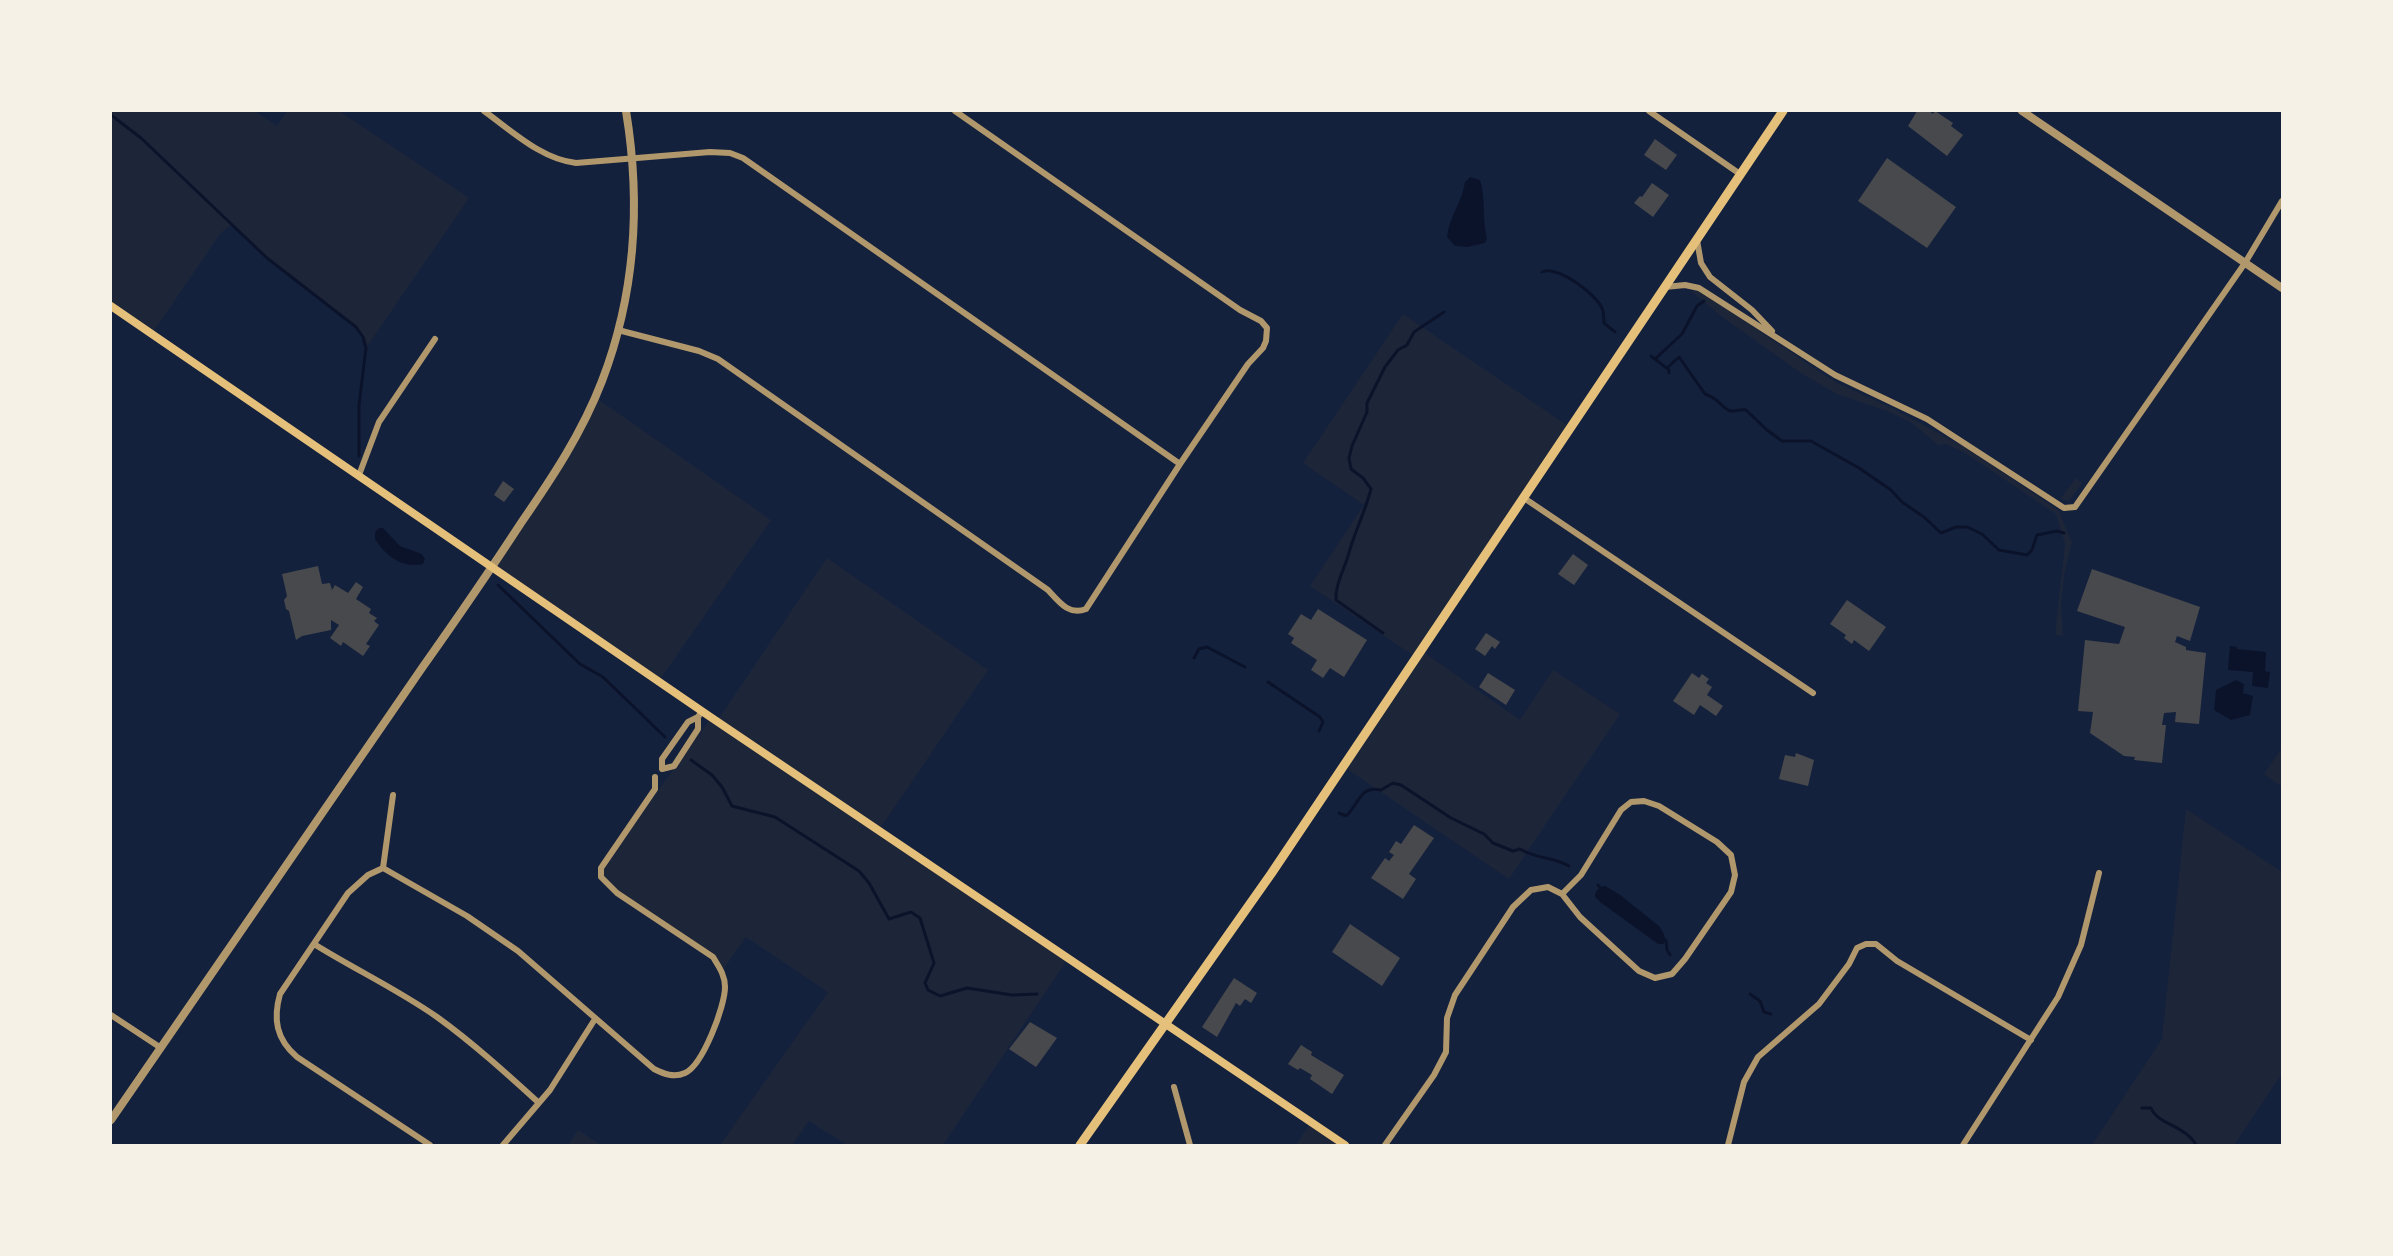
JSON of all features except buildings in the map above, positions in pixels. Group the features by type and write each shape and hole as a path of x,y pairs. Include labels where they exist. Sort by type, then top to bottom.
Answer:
{"main road":[{"path":"1080,1145 1277,866 1783,111"},
{"path":"111,306 493,566 700,714 1345,1145"}],"street":[{"path":"484,111 556,159 576,163 722,152 743,158 1180,464"},
{"path":"111,1120 493,566 571,447 602,379 624,304 632,249 634,204 632,158 626,111"},
{"path":"618,330 699,351 718,359 1042,586 1062,605 1072,611 1082,611 1092,603 1180,464 1248,364 1263,348 1268,332 1266,326 955,111"},
{"path":"1649,111 1740,174"},
{"path":"2022,111 2282,288"},
{"path":"1665,287 1685,285 1699,288 1835,375 1927,419 2064,508 2074,507 2245,263 2282,201"},
{"path":"1696,240 1701,262 1710,277 1752,310 1779,338"},
{"path":"359,475 379,422 435,339"},
{"path":"1524,498 1813,693"},
{"path":"700,714 698,729 674,766 662,769 662,759 687,722 700,714"},
{"path":"383,868 467,916 518,951 654,1069 673,1076 684,1074 692,1069 697,1061 719,1015 725,985 722,971 712,957 617,893 601,877 601,868 655,789 656,777"},
{"path":"383,868 393,795"},
{"path":"1385,1145 1434,1075 1446,1052 1447,1018 1455,995 1507,916 1531,890 1548,887 1562,894 1580,917 1616,951 1639,971 1655,978 1672,974 1685,959 1731,892 1735,875 1731,855 1717,842 1659,806 1644,801 1631,802 1621,810 1581,875 1562,894"},
{"path":"383,868 368,874 357,884 280,994 275,1010 278,1030 282,1041 297,1057 430,1145"},
{"path":"1963,1145 2058,997 2075,962 2087,926 2099,873"},
{"path":"314,944 437,1017 481,1051 539,1103"},
{"path":"1728,1145 1744,1082 1752,1064 1764,1050 1820,1004 1849,964 1857,948 1866,944 1876,944 1897,961 2031,1040"},
{"path":"111,1015 161,1048"},
{"path":"503,1145 539,1103 571,1058 595,1018"},
{"path":"1174,1087 1190,1145"}],"shaded area":[{"path":"111,111 254,111 277,126 287,111 339,111 469,198 366,348 363,337 356,327 267,258 232,224 220,234 152,334 111,306"},
{"path":"1470,177 1480,180 1487,239 1485,243 1467,247 1455,246 1447,237 1448,230 1465,182"},
{"path":"1691,291 1700,291 1835,382 1892,408 1966,448 2058,510 2072,542 2064,575 2061,603 2063,636 2055,635 2065,544 2056,514 1965,453 1946,444 1938,445 1912,423 1890,412 1837,394 1801,373 1721,316"},
{"path":"1403,314 1571,428 1422,651 1520,720 1553,670 1620,714 1509,879 1344,767 1417,658 1310,586 1364,505 1303,463"},
{"path":"595,397 771,520 659,681 493,566 551,479"},
{"path":"2076,478 2082,483 2069,501 2060,499"},
{"path":"383,528 400,546 422,554 425,559 423,564 401,563 389,555 375,539 375,532"},
{"path":"827,558 988,670 879,830 1069,957 943,1145 847,1145 809,1121 792,1145 720,1145 828,992 746,937 722,971 713,957 606,884 601,868 712,717 717,721"},
{"path":"2230,646 2237,647 2237,649 2266,652 2265,671 2270,672 2268,688 2252,686 2253,672 2228,670"},
{"path":"2236,680 2244,684 2243,693 2253,696 2250,715 2231,720 2214,710 2216,690"},
{"path":"2282,748 2282,787 2264,774"},
{"path":"2186,809 2282,872 2282,1073 2234,1145 2092,1145 2162,1039"},
{"path":"1605,886 1619,894 1659,926 1665,937 1664,944 1658,944 1600,902 1595,897 1596,892"},
{"path":"1311,1122 1345,1145 1296,1145"},
{"path":"578,1130 601,1145 568,1145"}],"waterway":[{"path":"111,115 141,138 267,258 356,327 363,337 366,348 359,405 359,456"},
{"path":"1542,272 1549,271 1566,276 1584,288 1602,308 1604,323 1615,332"},
{"path":"1655,359 1682,334 1697,306 1704,301"},
{"path":"1383,633 1336,600 1338,583 1371,489 1363,478 1351,469 1349,458 1367,412 1367,403 1385,367 1398,350 1407,345 1414,332 1444,312"},
{"path":"1651,356 1669,370 1669,373"},
{"path":"1667,368 1679,357 1705,394 1714,398 1725,408 1731,411 1746,410 1782,441 1811,441 1859,468 1891,490 1902,502 1924,517 1941,533 1956,527 1967,527 1982,534 1999,550 2027,555 2032,550 2037,535 2057,531 2064,533"},
{"path":"498,585 580,664 603,677 665,737"},
{"path":"1194,658 1199,649 1207,647 1245,667"},
{"path":"1268,682 1320,717 1323,722 1319,731"},
{"path":"691,760 712,775 722,787 732,806 775,817 859,871 869,883 889,919 911,912 920,918 934,963 925,983 928,990 940,996 967,988 1012,995 1037,994"},
{"path":"1339,813 1346,816 1368,790 1381,790 1393,783 1401,785 1451,818 1484,834 1493,843 1513,851 1520,849 1569,866"},
{"path":"1666,940 1670,955"},
{"path":"1750,994 1760,1001 1764,1012 1771,1014"},
{"path":"2142,1108 2151,1108 2154,1114 2185,1133 2196,1145"}]}
